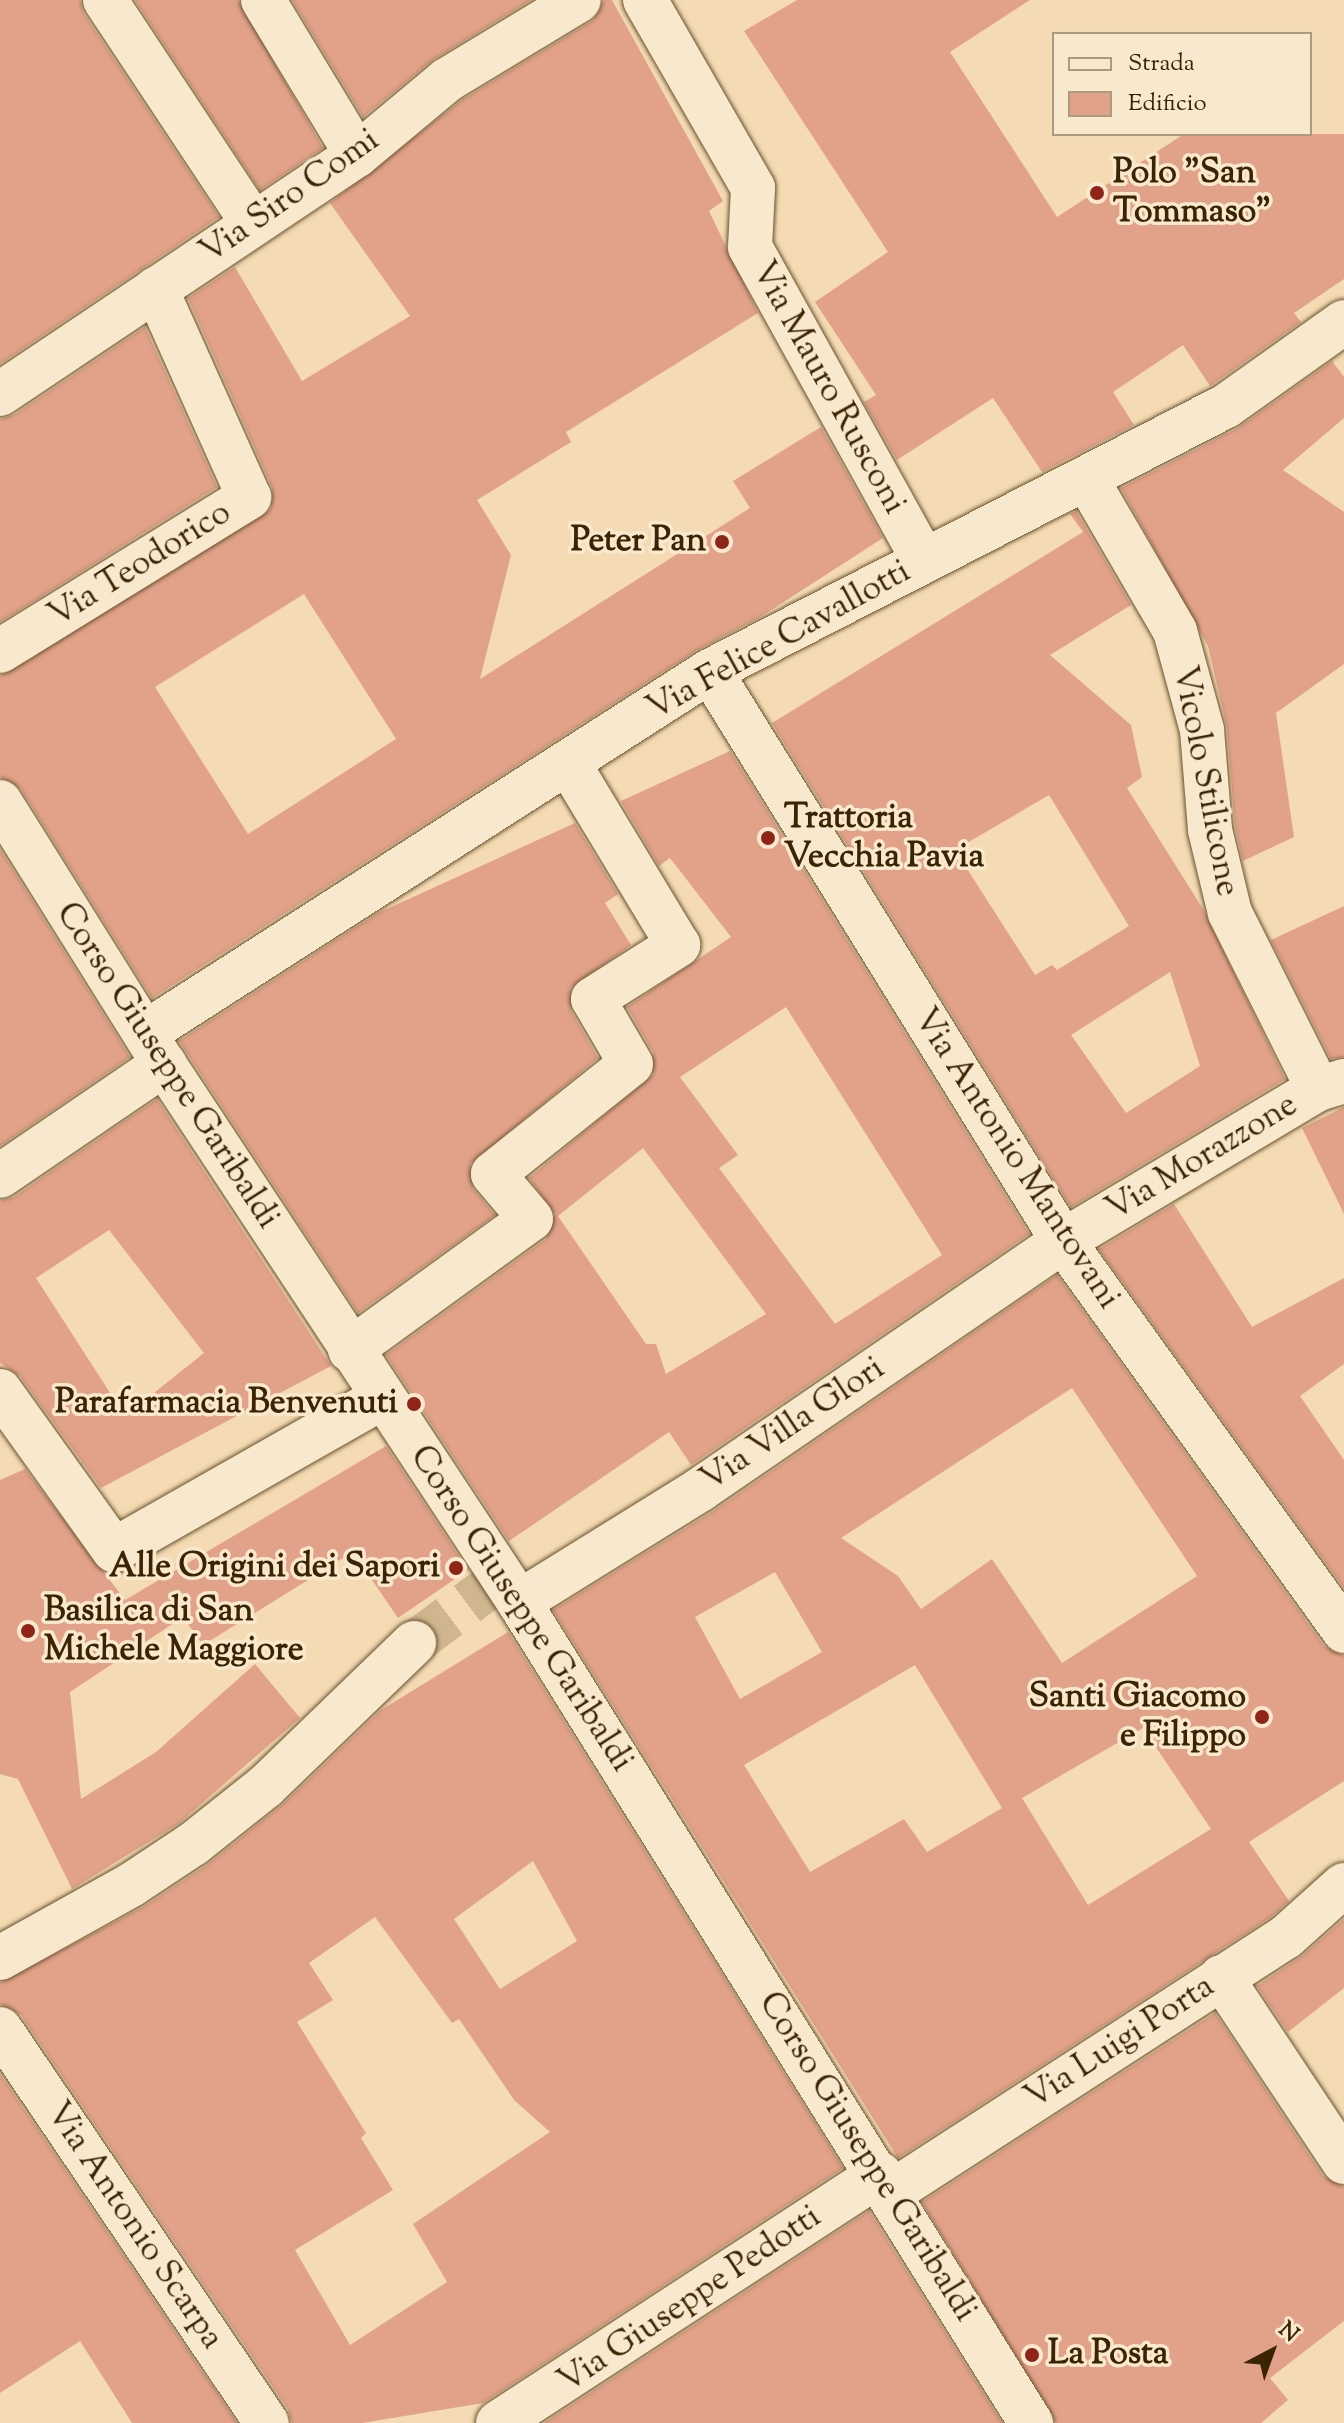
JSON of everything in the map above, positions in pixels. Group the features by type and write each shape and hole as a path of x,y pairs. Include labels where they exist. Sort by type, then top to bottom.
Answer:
{"street":[{"path":"105,0 253,224"},
{"path":"263,0 357,155"},
{"name":"Via Siro Comi","path":"0,394 357,155 447,80 579,0"},
{"name":"Via Mauro Rusconi","path":"645,0 753,188 750,247 924,561"},
{"name":"Via Teodorico","path":"0,651 249,497 156,289"},
{"name":"Via Felice Cavallotti","path":"0,1176 154,1049 710,671 1226,406 1344,322"},
{"name":"Vicolo Stilicone","path":"1086,478 1175,631 1202,730 1210,830 1230,913 1331,1085"},
{"name":"Via Antonio Mantovani","path":"710,671 1063,1241 1344,1631"},
{"path":"350,1350 531,1219 493,1174 631,1064 593,999 678,945 569,764"},
{"name":"Corso Giuseppe Garibaldi","path":"0,802 154,1049 383,1397 885,2184 1031,2423"},
{"name":"Via Morazzone","path":"1063,1241 1331,1085"},
{"name":"Via Villa Glori","path":"503,1589 701,1489 1063,1241"},
{"path":"0,1391 114,1550 383,1397"},
{"path":"0,1958 193,1844 266,1786 414,1643"},
{"name":"Via Luigi Porta","path":"885,2184 1286,1937 1344,1885"},
{"path":"1221,1977 1344,2162"},
{"name":"Via Antonio Scarpa","path":"0,2029 267,2423"},
{"name":"Via Giuseppe Pedotti","path":"498,2423 885,2184"}],"building":[{"path":"0,0 80,0 84,14 219,217 0,364"},
{"path":"135,0 238,0 323,148 260,190"},
{"path":"292,0 531,0 434,59 363,117"},
{"path":"604,0 612,0 723,201 709,211 758,313 566,432 571,442 477,500 511,555 480,679 750,508 733,481 821,427 883,538 762,616 697,650 152,998 21,789 0,777 0,676 271,509 272,487 188,298 235,267 302,381 410,316 330,203 462,100 592,21","holes":["304,594 396,739 248,834 155,687"]},
{"name":"Polo \"San Tommaso\"","path":"797,0 1030,0 950,52 1057,217 1181,136 1344,134 1344,279 1294,313 1301,322 1210,386 1183,345 1113,392 1134,425 1042,472 993,398 897,460 864,402 876,395 815,302 888,252 744,31"},
{"path":"145,327 217,487 0,622 0,419 14,415"},
{"path":"1332,361 1344,377 1344,418 1283,470 1344,512 1344,664 1276,713 1294,837 1243,861 1235,826 1227,728 1208,646 1121,488 1238,428"},
{"path":"1076,511 1131,605 1050,655 1131,725 1142,777 1127,788 1203,909 1285,1079 1071,1207 772,723 1083,532 1070,514","holes":["1049,795 1129,926 1057,970 1052,965 1035,975 955,850","1170,972 1200,1066 1126,1113 1071,1035"]},
{"path":"730,751 1029,1234 691,1465 669,1432 509,1541 386,1355 546,1239 555,1214 529,1178 653,1075 653,1052 627,1007 731,937 670,858 659,866 621,801","holes":["786,1007 942,1255 835,1324 719,1168 738,1155 680,1077","643,1148 766,1314 666,1374 656,1344 646,1344 558,1216"]},
{"path":"575,823 618,894 605,903 631,945 571,988 571,1011 598,1058 470,1164 473,1189 495,1215 358,1313 179,1041 378,913"},
{"path":"0,849 130,1057 0,1146"},
{"path":"1344,906 1344,1057 1331,1059 1271,940"},
{"path":"157,1099 331,1366 101,1488 20,1376 0,1363 0,1201 14,1197","holes":["109,1230 204,1353 125,1416 36,1278"]},
{"path":"1344,1107 1344,1214 1302,1128"},
{"path":"1174,1204 1252,1327 1344,1278 1344,1364 1300,1396 1344,1460 1344,1588 1099,1249"},
{"path":"1057,1275 1324,1646 1344,1656 1344,1781 1249,1842 1289,1901 1271,1917 898,2158 553,1610 715,1510","holes":["1072,1388 1197,1576 1062,1663 992,1559 921,1609 898,1576 841,1538","775,1572 822,1652 740,1699 695,1617","915,1665 1002,1808 927,1852 904,1819 810,1872 744,1765","1143,1728 1211,1829 1088,1905 1022,1798"]},
{"path":"386,1446 468,1570 398,1618 353,1552 203,1645 183,1617 70,1692 81,1799 156,1752 255,1664 300,1718 178,1824 72,1889 18,1779 0,1774 0,1480 25,1469 125,1600"},
{"path":"508,1632 843,2168 483,2403 362,2423 292,2423 288,2409 21,2015 0,2004 0,1983 143,1907 207,1865 283,1804 381,1710","holes":["533,1861 577,1941 500,1989 454,1919","375,1917 452,2023 459,2019 514,2100 550,2132 413,2224 447,2282 350,2345 295,2250 393,2190 361,2138 366,2133 297,2022 333,2000 309,1963"]},
{"path":"1344,1919 1344,1988 1288,2032 1257,1986 1302,1956"},
{"path":"1215,2013 1323,2176 1344,2187 1344,2321 1270,2378 1288,2400 1261,2423 1056,2423 922,2202"},
{"path":"0,2074 237,2423 132,2423 80,2341 0,2393"},
{"path":"869,2211 1002,2423 544,2423"}],"tunnel":[{"path":"414,1643 488,1588"}],"place":[{"name":"Polo \"San Tommaso\"","path":"1097,193"},
{"name":"Peter Pan","path":"722,542"},
{"name":"Trattoria Vecchia Pavia","path":"768,838"},
{"name":"Parafarmacia Benvenuti","path":"414,1404"},
{"name":"Alle Origini dei Sapori","path":"456,1568"},
{"name":"Basilica di San Michele Maggiore","path":"28,1631"},
{"name":"Santi Giacomo e Filippo","path":"1262,1717"},
{"name":"La Posta","path":"1032,2355"}]}
